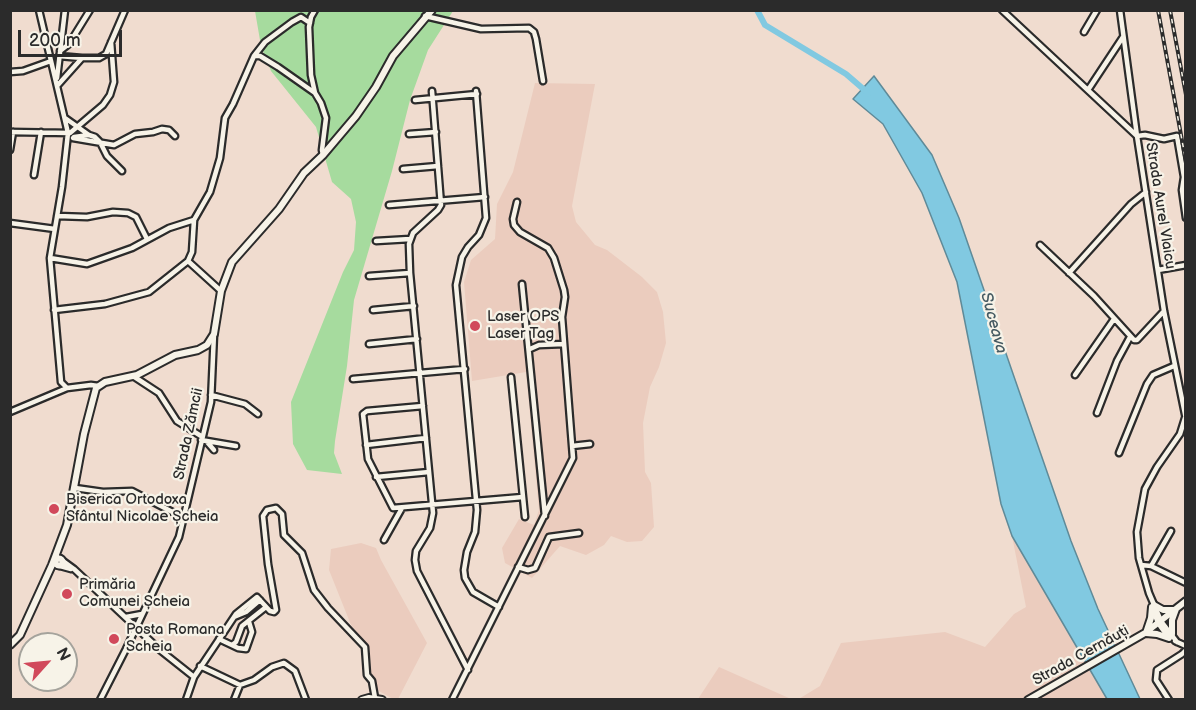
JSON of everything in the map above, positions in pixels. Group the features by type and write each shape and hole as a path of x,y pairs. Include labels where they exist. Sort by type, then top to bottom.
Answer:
{"main road":[{"name":"Strada Zămcii","path":"214,334 226,273 236,256 279,209 304,173 323,155 366,103 390,60 432,10"},
{"path":"10,645 20,635 49,570 58,562 58,549 69,518 84,434 98,387 107,382 133,376 168,358 201,349 207,345 214,334"},
{"name":"Strada Cernăuți","path":"1028,699 1145,633 1185,601"},
{"path":"1153,606 1163,610 1176,609 1170,636 1145,633 1153,606"},
{"path":"362,699 379,699"}],"street":[{"path":"39,10 70,136"},
{"path":"57,83 65,10"},
{"path":"60,54 69,44 90,10"},
{"path":"60,54 82,58 103,57 125,10"},
{"path":"315,10 310,22 311,75 315,93 326,118 323,155"},
{"name":"Strada Aurel Vlaicu","path":"1002,10 1137,136 1164,311 1185,418 1180,434 1145,489 1137,532 1141,565 1153,606 1170,636"},
{"path":"1084,32 1097,10"},
{"path":"1120,10 1137,136 1145,135 1164,139 1177,136 1184,177 1182,190 1185,218"},
{"path":"425,16 482,29 529,28 534,32 536,39 543,81"},
{"path":"54,309 105,304 149,292 188,261 192,252 194,220 210,192 220,158 225,118 254,56 266,42 292,22 301,17 310,22"},
{"path":"1088,90 1123,37"},
{"path":"67,388 61,382 50,258 70,136 103,105 113,89 111,42"},
{"path":"254,56 260,56 315,93"},
{"path":"57,83 82,58"},
{"path":"10,72 23,71 51,61"},
{"path":"432,91 441,201 438,210 416,230 410,239 410,273 432,504 432,521 416,551 416,565 468,670"},
{"path":"415,100 476,92 485,223 479,235 465,252 457,276 477,500 475,532 464,561 465,578 473,592 499,607"},
{"path":"64,118 79,126 89,135"},
{"path":"10,150 12,132 41,132 114,146 135,134 162,129 169,130 175,136"},
{"path":"34,175 41,132"},
{"path":"410,134 435,132"},
{"path":"70,136 95,137 106,156 122,171"},
{"path":"403,170 438,166"},
{"path":"1070,273 1131,204 1146,192"},
{"path":"389,206 485,197"},
{"path":"452,699 573,461 562,317 566,297 554,258 548,248 520,232 514,225 517,202"},
{"path":"57,216 87,217 113,212 128,213 136,217 147,239"},
{"path":"50,258 87,264 132,248 169,228 194,220"},
{"path":"10,223 55,229"},
{"path":"376,241 410,239"},
{"path":"1040,245 1094,296 1134,340 1137,340 1164,311"},
{"path":"188,261 221,291"},
{"path":"1158,270 1185,266"},
{"path":"369,276 410,273"},
{"path":"522,284 545,516"},
{"path":"373,309 414,306"},
{"path":"1075,375 1114,319"},
{"name":"Strada Zămcii","path":"100,699 175,547 184,518 211,395 214,334"},
{"path":"1097,413 1117,361 1130,337"},
{"path":"369,344 417,339"},
{"path":"530,349 539,345 564,344"},
{"path":"201,349 213,350"},
{"path":"1119,453 1147,384 1154,375 1174,366"},
{"path":"353,379 465,369"},
{"path":"133,376 159,393 177,421 207,442 214,450"},
{"path":"511,378 525,517"},
{"path":"10,412 67,388 91,385 98,387"},
{"path":"211,395 245,404 258,414"},
{"path":"423,406 364,412 367,457 393,508 523,497"},
{"path":"366,445 426,438"},
{"path":"207,442 236,446"},
{"path":"572,446 590,444"},
{"path":"376,477 429,472"},
{"path":"75,488 103,492 132,491 184,518"},
{"path":"194,699 187,698 194,677 234,617 246,612 258,598 273,612 276,610 263,516 267,510 276,508 282,514 285,537 302,553 314,590 365,647 367,675 379,699"},
{"path":"384,540 402,508"},
{"path":"1151,566 1172,531"},
{"path":"518,567 528,570 535,568 549,537 579,533"},
{"path":"58,562 76,572 194,677"},
{"path":"1141,565 1151,566 1185,584"},
{"path":"232,645 236,642 241,627 266,607"},
{"path":"127,619 142,614"},
{"path":"127,619 131,639 146,636"},
{"path":"219,639 245,650 252,632 249,622"},
{"path":"1169,699 1156,680 1157,670 1182,654 1185,648 1170,636"},
{"path":"200,666 240,685 284,663 292,667 298,676 306,699"},
{"path":"234,699 240,685"}],"shaded area":[{"path":"535,83 595,84 572,206 576,222 595,245 607,250 642,277 657,292 663,312 666,343 650,387 643,423 645,472 651,483 654,527 642,541 627,542 611,536 604,545 586,555 560,546 532,578 505,563 502,548 519,519 534,525 539,510 526,372 472,381 464,282 471,260 495,239 497,204 513,172"},
{"path":"1012,536 1107,699 797,700 820,686 841,643 945,632 985,647 1014,614 1026,607"},
{"path":"361,543 376,548 427,643 398,699 393,699 379,691 369,671 370,650 351,625 329,570 331,549"},
{"path":"719,667 791,699 698,699"}],"green space":[{"path":"255,11 453,11 428,50 410,100 392,171 354,300 334,453 342,474 307,470 293,444 291,402 354,250 356,222 351,199 332,182 316,127 271,71 261,46"}],"water":[{"path":"874,76 932,155 959,218 1071,541 1098,609 1140,699 1107,699 1012,536 1001,504 957,282 922,193 883,124 853,99"}],"waterway":[{"name":"Suceava","path":"757,10 765,25 846,74 868,93"}],"railway":[{"path":"1158,10 1186,162"},
{"path":"1170,10 1186,95"}],"place":[{"name":"Laser OPS Laser Tag","path":"475,326"},
{"name":"Biserica Ortodoxa Sfântul Nicolae Șcheia","path":"54,509"},
{"name":"Primăria Comunei Șcheia","path":"67,594"},
{"name":"Posta Romana Scheia","path":"114,639"}]}
